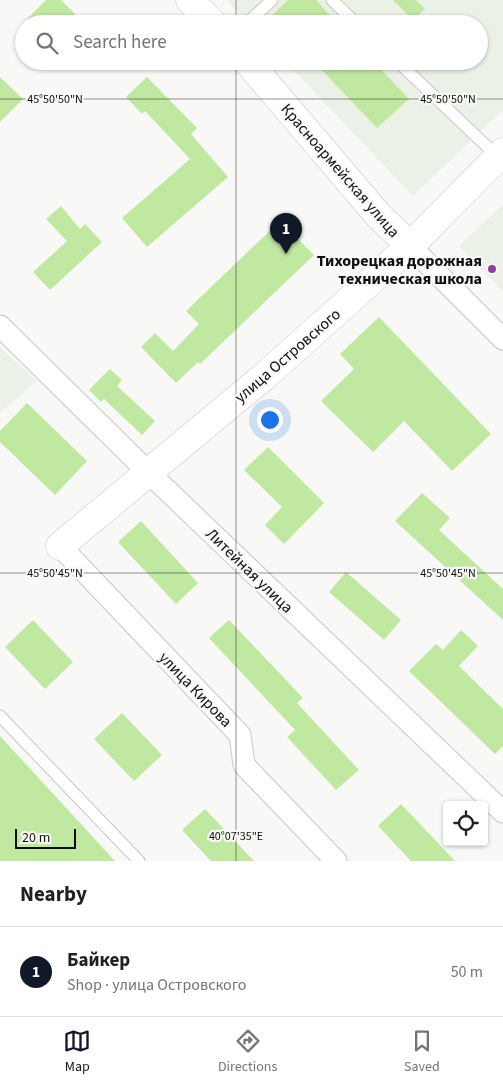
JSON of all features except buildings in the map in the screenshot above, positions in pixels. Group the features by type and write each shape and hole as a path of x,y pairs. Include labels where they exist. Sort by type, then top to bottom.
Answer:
{"street":[{"path":"190,0 204,15"},
{"name":"Красноармейская улица","path":"254,70 378,214 503,339"},
{"name":"улица Островского","path":"60,546 267,374 410,246 500,154"},
{"name":"Литейная улица","path":"0,326 148,472 503,812"},
{"name":"улица Кирова","path":"60,546 240,735 244,765 336,861"}],"lane":[{"path":"256,15 272,0"},
{"path":"332,0 348,15"},
{"path":"407,70 500,154"},
{"path":"0,716 139,861"}],"shaded area":[{"path":"227,0 503,0 503,110 413,196 294,70 488,70 488,15 241,15"},
{"name":"Тихорецкая дорожная техническая школа","path":"503,204 503,292 459,246"},
{"path":"0,347 37,381 0,413"}],"place":[{"name":"Байкер","path":"286,254"},
{"name":"Тихорецкая дорожная техническая школа","path":"492,269"}]}
